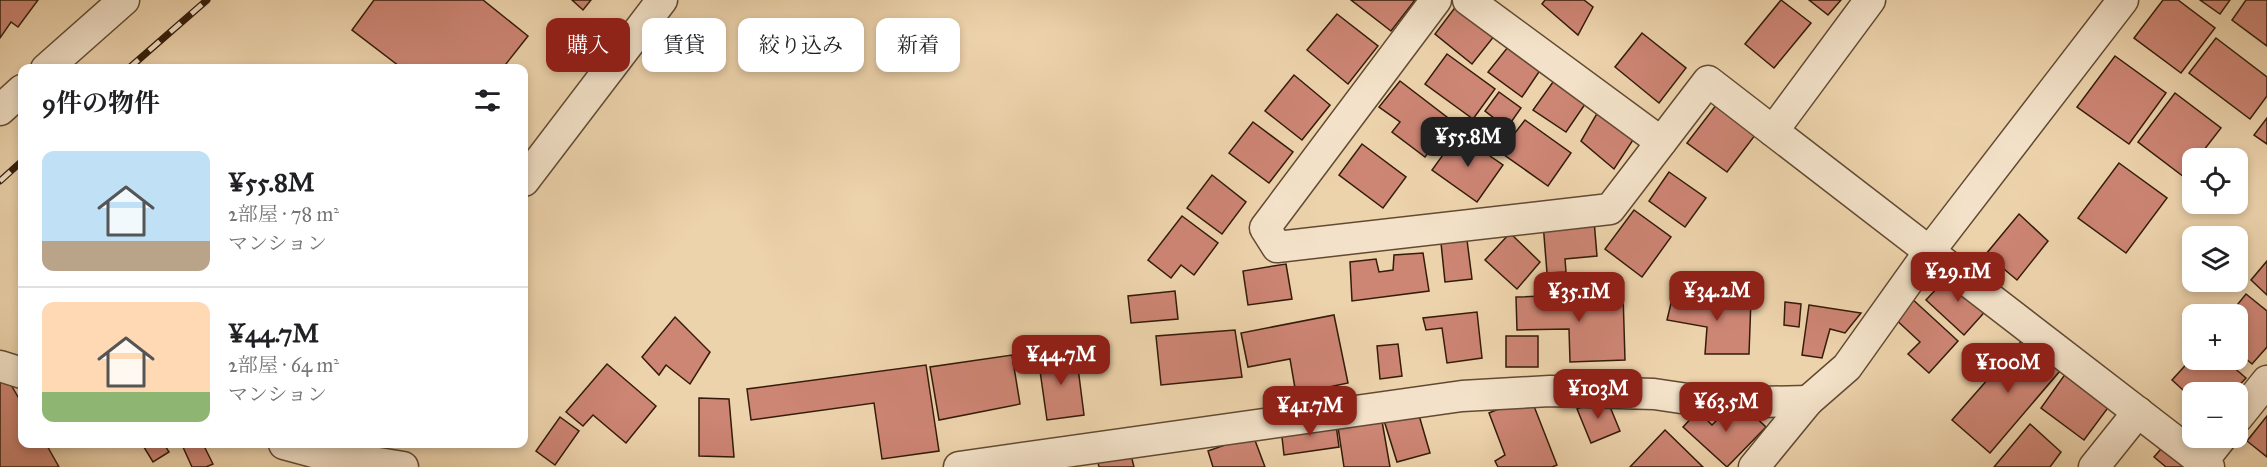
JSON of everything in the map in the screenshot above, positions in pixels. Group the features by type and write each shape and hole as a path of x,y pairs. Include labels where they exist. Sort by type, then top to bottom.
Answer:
{"street":[{"path":"52,64 124,0"},
{"path":"528,176 662,0"},
{"path":"1436,0 1265,228 1277,247 1610,209 1708,81 2206,464 2215,448"},
{"path":"1468,0 1661,142"},
{"path":"1773,131 1870,0"},
{"path":"1754,467 1808,401 1847,367 1929,252 2122,0"},
{"path":"0,110 18,94"},
{"path":"0,366 18,372"},
{"path":"2248,405 2267,381"},
{"path":"959,467 1089,458 1318,415 1473,396 1550,391 1654,394 1715,403 1808,401"},
{"path":"2094,467 2138,412"},
{"path":"290,467 320,448 403,467"}],"building":[{"path":"0,0 38,0 18,27 11,22 0,38"},
{"path":"374,0 483,0 528,36 506,64 396,64 352,30"},
{"path":"572,0 591,0 583,10"},
{"path":"1351,0 1415,0 1391,31"},
{"path":"1545,0 1584,0 1593,7 1578,35 1542,4"},
{"path":"1781,0 1811,23 1774,68 1745,44"},
{"path":"1809,0 1841,0 1828,15"},
{"path":"2163,0 2178,0 2215,28 2181,73 2134,38"},
{"path":"2200,0 2230,0 2220,14"},
{"path":"2246,0 2267,0 2267,46 2232,20"},
{"path":"1460,1 1499,30 1472,64 1435,34"},
{"path":"1337,14 1378,46 1348,84 1307,50"},
{"path":"1642,33 1686,68 1659,103 1615,67"},
{"path":"2216,38 2267,77 2267,96 2250,119 2189,73"},
{"path":"1512,42 1543,66 1522,97 1488,72"},
{"path":"1447,54 1495,89 1473,119 1425,84"},
{"path":"2115,56 2166,93 2129,144 2077,107"},
{"path":"1294,75 1330,105 1302,140 1265,111"},
{"path":"1558,75 1590,97 1566,132 1533,110"},
{"path":"1400,81 1452,121 1425,157 1392,132 1400,122 1379,107"},
{"path":"1499,92 1521,108 1507,128 1485,111"},
{"path":"2175,93 2221,128 2206,148 2182,148 2182,175 2138,142"},
{"path":"1720,100 1759,130 1727,172 1687,143"},
{"path":"1599,110 1635,137 1614,169 1581,141"},
{"path":"2267,118 2267,144 2254,135"},
{"path":"1525,120 1571,153 1548,186 1500,152"},
{"path":"1253,122 1293,152 1269,183 1229,153"},
{"path":"1458,134 1503,165 1477,202 1432,170"},
{"path":"1362,144 1406,177 1383,208 1339,175"},
{"path":"2119,163 2167,198 2126,253 2078,218"},
{"path":"1669,172 1706,198 1685,227 1649,201"},
{"path":"1212,175 1246,202 1222,234 1187,208"},
{"path":"1634,210 1671,237 1642,277 1605,249"},
{"path":"2019,214 2048,241 2017,280 1986,254"},
{"path":"1182,216 1218,243 1194,275 1181,265 1171,278 1148,260"},
{"path":"1594,220 1597,256 1565,259 1566,272 1547,273 1543,223"},
{"path":"1510,233 1540,262 1517,289 1485,260"},
{"path":"1467,240 1472,279 1445,282 1441,243"},
{"path":"1423,253 1429,291 1352,301 1350,262 1376,259 1379,272 1393,270 1394,255"},
{"path":"2267,261 2267,295 2251,280"},
{"path":"1286,264 1292,299 1248,305 1243,271"},
{"path":"1952,272 1990,306 1964,335 1926,300"},
{"path":"1175,291 1178,319 1131,323 1128,296"},
{"path":"1623,293 1625,360 1570,362 1569,329 1517,330 1516,297"},
{"path":"2246,294 2267,311 2267,347 2252,364 2248,361 2248,304 2238,304"},
{"path":"1673,295 1734,304 1733,296 1751,299 1749,354 1705,354 1707,327 1667,320"},
{"path":"1910,297 1958,341 1929,373 1908,354 1920,342 1892,316"},
{"path":"1785,302 1801,304 1799,327 1784,325"},
{"path":"1809,305 1861,313 1845,333 1830,329 1822,358 1802,355"},
{"path":"1477,312 1482,358 1447,363 1442,328 1426,330 1423,318"},
{"path":"1334,315 1348,383 1296,394 1290,359 1248,367 1241,333"},
{"path":"675,317 710,352 690,384 666,365 659,375 642,357"},
{"path":"1235,330 1242,377 1161,385 1156,336"},
{"path":"1506,336 1538,336 1538,367 1506,367"},
{"path":"2026,336 2065,365 1990,453 1952,420"},
{"path":"1398,344 1402,376 1380,379 1377,346"},
{"path":"1076,352 1084,415 1047,420 1038,357"},
{"path":"1012,355 1020,404 939,420 930,367"},
{"path":"607,364 656,406 626,443 593,415 583,426 566,412"},
{"path":"926,365 939,451 882,459 874,403 751,420 747,389"},
{"path":"2182,369 2237,370 2246,378 2242,382 2182,382 2182,389 2172,380"},
{"path":"2066,373 2110,405 2084,440 2041,408"},
{"path":"6,376 18,397 18,448 48,448 59,467 0,467 0,380"},
{"path":"1530,396 1557,465 1552,467 1498,467 1495,461 1505,455 1489,413"},
{"path":"1606,397 1620,431 1591,443 1577,409"},
{"path":"699,398 729,399 734,457 699,456"},
{"path":"1416,405 1430,453 1397,462 1382,414"},
{"path":"1747,409 1766,427 1727,467 1683,427 1698,411 1712,425 1727,410"},
{"path":"2267,416 2267,457 2248,440"},
{"path":"560,417 579,431 555,465 536,451"},
{"path":"1335,417 1339,447 1284,455 1281,428"},
{"path":"1382,421 1390,467 1344,467 1338,427"},
{"path":"2030,424 2061,452 2050,467 1994,467"},
{"path":"1665,430 1703,467 1630,467"},
{"path":"1253,435 1265,467 1213,467 1208,451"},
{"path":"2168,441 2200,467 2166,467 2154,457"},
{"path":"144,448 166,448 169,452 153,462"},
{"path":"183,448 205,448 213,464 206,467 192,467"},
{"path":"1130,451 1134,467 1099,467 1097,458"}],"railway":[{"path":"134,64 207,0"},
{"path":"0,181 18,165"}]}
